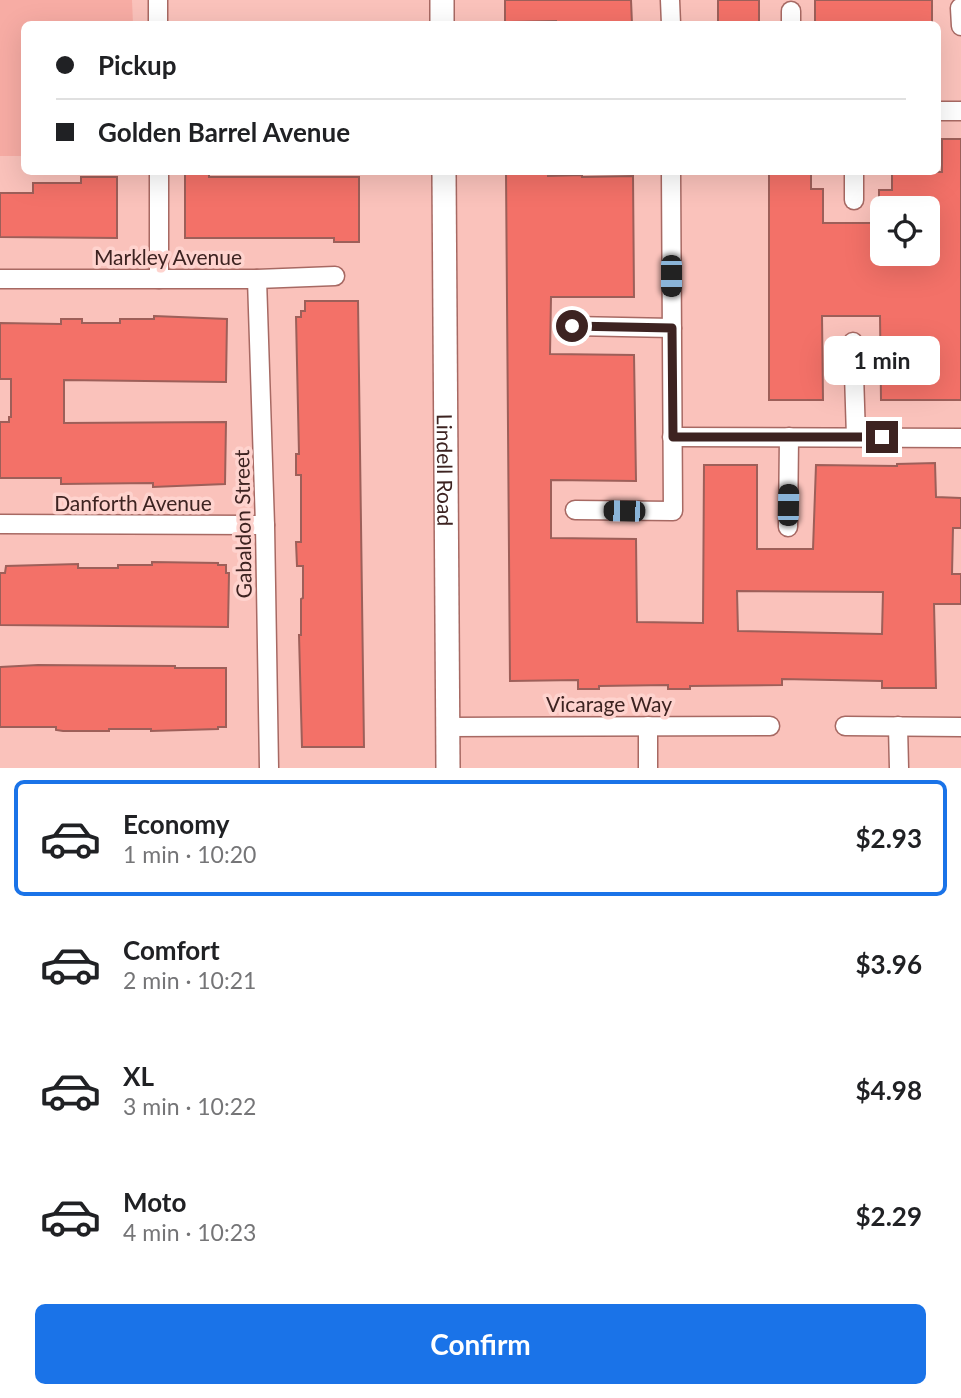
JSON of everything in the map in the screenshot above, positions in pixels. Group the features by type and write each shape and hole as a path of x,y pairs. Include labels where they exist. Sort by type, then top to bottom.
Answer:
{"street":[{"path":"158,0 158,21"},
{"path":"442,0 442,21"},
{"path":"670,0 670,21"},
{"path":"960,8 961,26"},
{"path":"941,111 961,111"},
{"path":"159,175 159,279"},
{"name":"Lindell Road","path":"444,175 448,768"},
{"path":"575,510 673,511 671,175"},
{"path":"854,175 854,200"},
{"name":"Markley Avenue","path":"0,279 257,279 335,276"},
{"name":"Gabaldon Street","path":"257,279 269,768"},
{"path":"572,326 672,328"},
{"path":"853,342 856,437"},
{"path":"673,437 961,438"},
{"path":"788,527 789,437"},
{"name":"Danforth Avenue","path":"0,524 265,525"},
{"path":"648,726 648,768"},
{"name":"Vicarage Way","path":"448,727 770,726"},
{"path":"845,726 961,727"},
{"path":"898,726 899,768"}],"shaded area":[{"path":"0,0 132,0 133,21 21,21 21,156 0,156"}],"building":[{"path":"505,0 631,0 632,21 505,21"},
{"path":"718,0 759,0 759,21 718,21"},
{"path":"815,0 932,0 932,21 815,21"},
{"path":"942,139 961,139 961,400 881,400 880,316 822,316 823,400 769,400 769,175 811,175 811,189 823,189 823,223 870,223 870,266 940,266 940,196 879,196 879,190 892,190 892,175 941,175"},
{"path":"185,175 359,177 359,242 334,242 334,238 185,238"},
{"path":"506,175 633,176 634,297 551,297 550,354 634,355 636,481 551,480 551,538 636,539 637,622 703,623 704,465 757,465 757,549 813,549 816,465 897,466 935,463 936,497 961,498 961,528 953,528 952,574 961,574 961,604 934,604 936,688 882,688 882,681 782,679 782,685 690,686 690,689 668,689 668,685 599,686 599,689 578,689 578,680 510,681","holes":["737,591 883,592 882,634 738,631"]},
{"path":"81,177 117,177 117,238 0,237 0,193 33,193 33,183 81,183"},
{"path":"305,301 358,301 364,747 302,747 299,635 303,566 297,566 296,542 301,542 301,475 296,475 296,454 299,454 296,317 301,317 301,311 305,311"},
{"path":"154,316 227,319 226,382 64,380 64,423 226,422 225,484 153,487 153,483 61,484 61,478 0,478 0,422 9,422 11,417 11,379 0,379 0,323 61,324 61,319 82,319 82,323 120,323 120,319 154,319"},
{"path":"152,562 226,565 226,573 229,573 228,627 0,625 0,573 5,573 6,566 78,564 78,568 118,568 118,565 152,565"},
{"path":"38,665 226,668 226,727 151,731 63,731 56,730 56,727 0,727 0,667"}],"route":[{"path":"572,326 672,328 673,437 882,437"}]}
